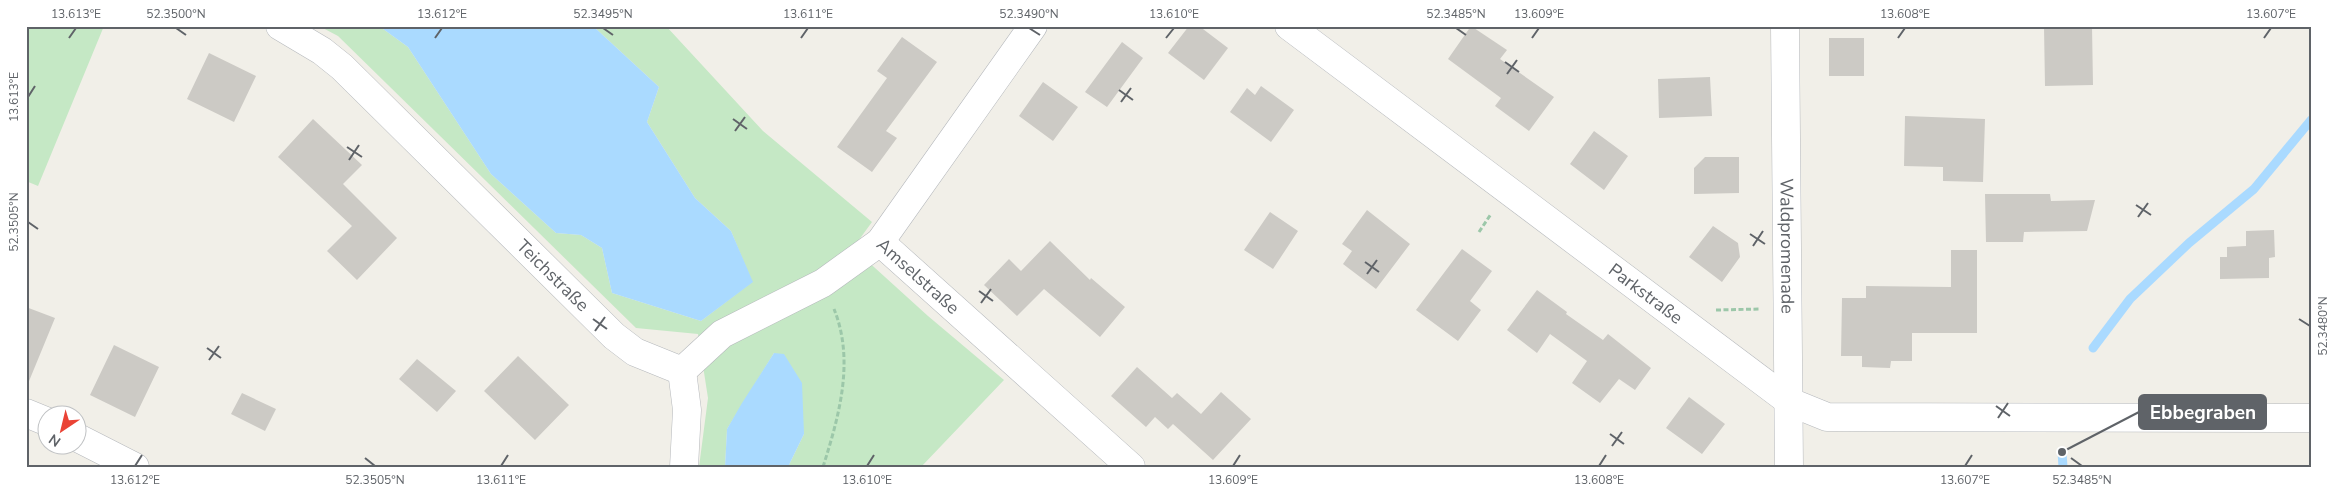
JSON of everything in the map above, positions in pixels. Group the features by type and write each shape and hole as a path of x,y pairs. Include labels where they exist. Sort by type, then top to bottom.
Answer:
{"street":[{"name":"Teichstraße","path":"280,26 322,51 342,67 614,336 635,352 682,371"},
{"name":"Amselstraße","path":"1033,26 880,242 1131,467"},
{"name":"Parkstraße","path":"1289,26 1790,402 1827,417 2311,418"},
{"name":"Waldpromenade","path":"1785,26 1790,467"},
{"path":"684,467 687,410 682,371 722,334 823,283 880,242"},
{"path":"26,414 38,418"},
{"path":"88,443 135,467"}],"path":[{"path":"1479,232 1494,210"},
{"path":"823,283 837,318 845,350 844,380 836,426 823,467"},
{"path":"1713,310 1789,309"}],"green space":[{"path":"26,26 104,26 38,186 26,181"},
{"path":"319,26 379,26 408,47 491,174 556,233 581,235 602,248 612,293 701,321 752,282 731,231 695,198 647,122 659,87 593,26 666,26 763,131 872,222 853,248 928,316 1004,380 921,467 788,467 804,434 774,353 727,429 725,467 699,467 708,398 698,334 636,328 338,36"}],"water":[{"path":"379,26 593,26 659,87 647,122 695,198 731,231 753,282 701,321 612,293 602,248 581,235 556,233 491,174 408,47"},
{"path":"774,353 784,354 802,383 804,434 788,467 725,467 727,429"}],"building":[{"path":"1189,26 1199,26 1228,48 1204,80 1168,53"},
{"path":"1471,26 1507,50 1500,59 1554,97 1529,131 1495,106 1501,98 1448,59"},
{"path":"2092,26 2093,85 2045,86 2044,27"},
{"path":"902,37 937,62 886,131 897,138 872,172 837,147 887,78 877,71"},
{"path":"1829,38 1864,38 1864,76 1829,76"},
{"path":"1122,42 1143,58 1107,107 1085,92"},
{"path":"209,53 256,76 234,122 187,99"},
{"path":"1710,77 1712,116 1659,118 1658,79"},
{"path":"1043,82 1078,107 1053,141 1019,116"},
{"path":"1261,86 1294,110 1271,142 1230,112 1247,88 1255,95"},
{"path":"1905,116 1985,119 1983,182 1943,181 1943,167 1904,166"},
{"path":"313,119 362,165 343,184 397,238 357,280 327,251 352,226 278,157"},
{"path":"1594,131 1628,156 1604,190 1570,164"},
{"path":"1705,157 1739,157 1739,193 1694,194 1694,168"},
{"path":"1985,194 2050,194 2051,201 2095,200 2087,231 2024,232 2023,242 1986,242"},
{"path":"1367,210 1410,244 1376,289 1343,264 1352,251 1342,244"},
{"path":"1270,212 1298,231 1273,269 1244,250"},
{"path":"1713,226 1738,243 1740,257 1722,282 1689,257"},
{"path":"2274,230 2275,257 2269,258 2269,278 2220,279 2220,257 2227,257 2227,247 2246,246 2246,231"},
{"path":"1050,241 1090,280 1091,278 1125,307 1100,337 1044,289 1017,316 984,285 1009,259 1021,271"},
{"path":"1462,249 1492,271 1470,301 1481,310 1458,341 1416,310"},
{"path":"1951,250 1977,250 1977,333 1912,333 1912,361 1891,361 1890,368 1862,367 1862,356 1841,356 1842,298 1866,298 1866,286 1951,287"},
{"path":"1537,290 1567,312 1566,314 1603,340 1608,334 1651,368 1635,390 1619,379 1600,403 1572,383 1587,361 1550,334 1537,353 1507,330"},
{"path":"26,307 55,318 27,386 26,385"},
{"path":"114,345 159,367 135,417 90,395"},
{"path":"518,356 569,405 535,440 484,391"},
{"path":"417,359 456,391 437,412 399,379"},
{"path":"1137,367 1172,398 1177,393 1201,414 1221,392 1251,419 1213,460 1173,424 1168,429 1155,417 1146,427 1111,396"},
{"path":"242,393 276,409 265,431 231,414"},
{"path":"1689,397 1725,424 1702,454 1666,428"}],"waterway":[{"path":"2093,348 2130,299 2189,243 2254,189 2311,120"},
{"path":"2062,452 2063,467"}],"place":[{"name":"Ebbegraben","path":"2062,452"}]}
